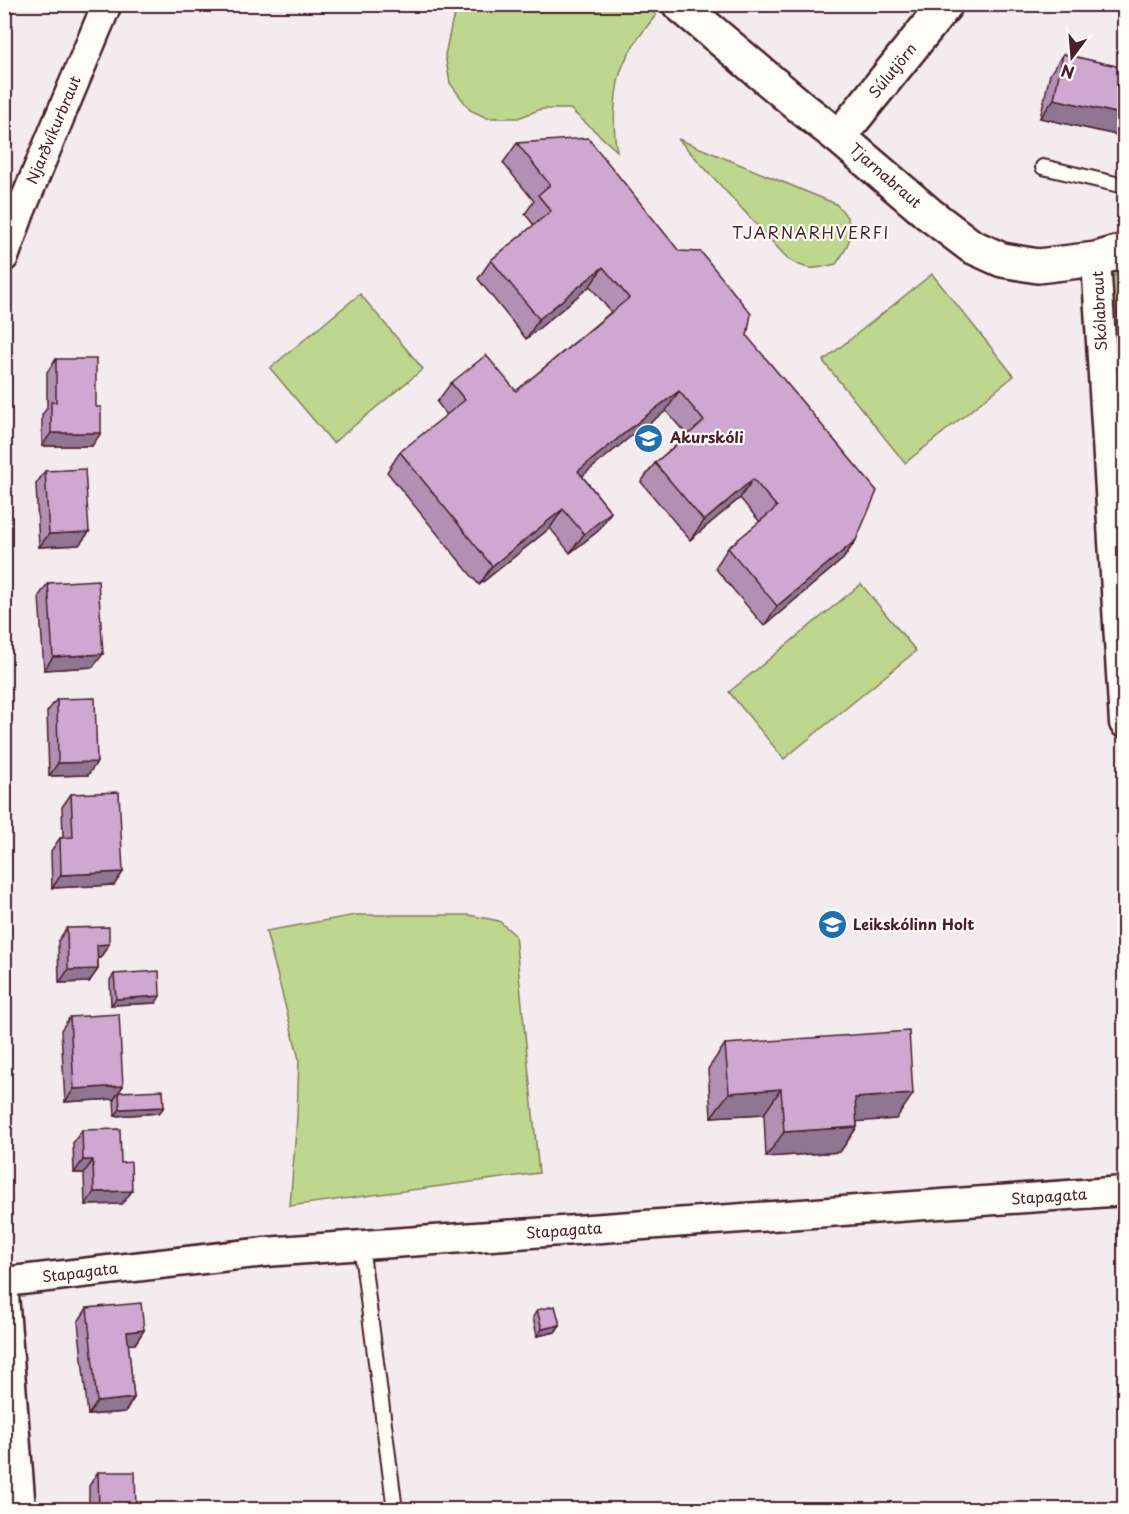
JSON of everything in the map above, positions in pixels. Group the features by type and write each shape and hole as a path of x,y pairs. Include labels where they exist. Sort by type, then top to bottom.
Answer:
{"street":[{"name":"Njarðvíkurbraut","path":"4,257 20,212 107,4"},
{"name":"Tjarnabraut","path":"679,4 929,214 971,246 1002,260 1038,266 1111,255"},
{"name":"Súlutjörn","path":"839,137 946,4"},
{"name":"Skólabraut","path":"1111,255 1125,723"},
{"name":"Stapagata","path":"4,1282 265,1252 1125,1191"},
{"path":"4,1295 21,1509"}],"lane":[{"path":"1043,167 1120,185 1125,184"},
{"path":"361,1245 395,1509"}],"green space":[{"path":"460,5 648,5 656,15 631,50 618,83 614,118 617,151 570,109 541,109 518,118 487,118 470,110 450,83 445,55 452,22"},
{"path":"678,139 836,204 848,219 851,234 836,264 811,268 788,259"},
{"path":"1124,273 1124,335 1121,335 1110,276"},
{"path":"932,274 1014,376 905,463 823,361"},
{"path":"360,294 423,369 333,443 270,368"},
{"path":"861,584 916,651 784,759 729,692"},
{"path":"356,915 469,915 499,921 515,935 539,1173 290,1206 299,1059 266,931"}],"building":[{"path":"1063,54 1125,68 1125,115 1054,99"},
{"path":"588,138 679,251 701,252 751,314 747,336 877,491 856,540 777,606 728,548 777,507 753,479 704,521 655,463 704,421 679,391 578,471 611,512 584,534 563,509 492,566 400,452 465,400 451,383 486,355 516,391 629,298 603,267 539,319 491,260 551,211 538,195 550,185 517,143"},
{"path":"56,359 96,359 96,407 101,407 101,433 51,433 51,402 56,402"},
{"path":"85,469 89,532 49,534 45,471"},
{"path":"98,580 103,654 53,657 48,583"},
{"path":"95,698 97,762 58,763 57,699"},
{"path":"119,792 123,872 61,875 60,838 73,837 71,794"},
{"path":"109,927 109,944 97,945 98,969 68,970 67,928"},
{"path":"159,971 160,996 116,999 114,974"},
{"path":"119,1014 123,1086 74,1089 70,1017"},
{"path":"909,1031 913,1094 855,1098 857,1127 784,1132 781,1089 729,1093 725,1044"},
{"path":"163,1090 164,1107 120,1109 119,1092"},
{"path":"120,1129 121,1163 131,1162 132,1191 94,1192 93,1160 83,1160 82,1130"},
{"path":"141,1303 144,1330 127,1332 134,1398 97,1402 87,1308"},
{"path":"555,1306 560,1325 542,1329 537,1310"},
{"path":"98,1472 135,1472 136,1509 99,1509"}],"place":[{"name":"Akurskóli","path":"649,438"},
{"name":"Leikskólinn Holt","path":"832,925"}],"district":[{"name":"TJARNARHVERFI","path":"811,233"}]}
